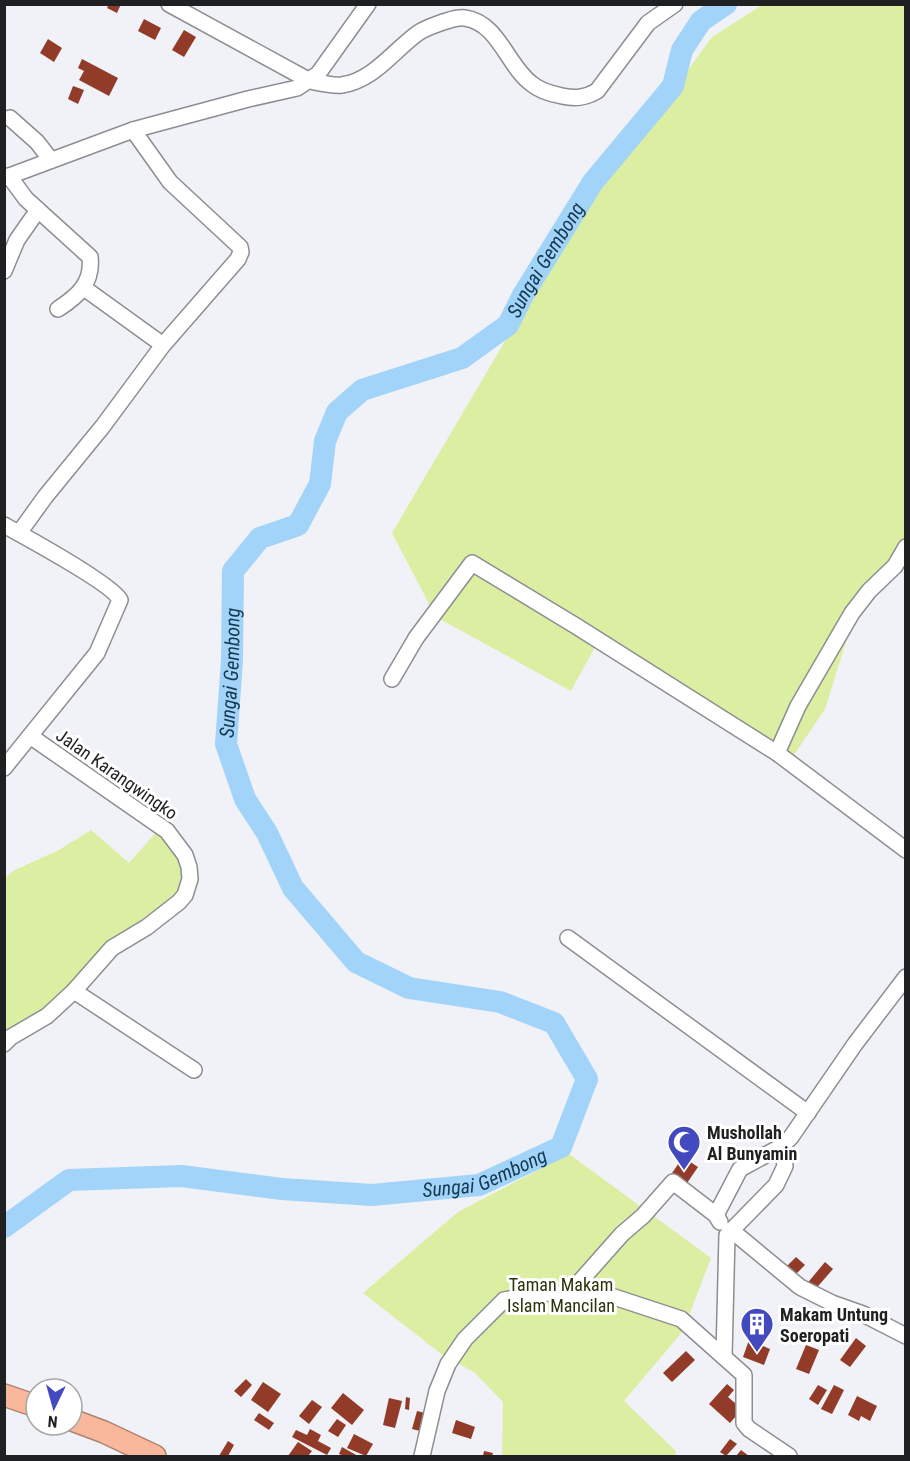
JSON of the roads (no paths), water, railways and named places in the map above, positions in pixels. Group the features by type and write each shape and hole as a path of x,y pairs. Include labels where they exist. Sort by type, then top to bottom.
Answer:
{"highway":[{"path":"4,1395 24,1402"},
{"path":"84,1424 156,1456"}],"street":[{"path":"169,4 310,81 326,85 342,85 366,76 419,32 461,17 478,22 490,31 509,60 534,87 552,94 577,98 589,96 597,90 648,23 675,4"},
{"path":"58,309 77,296 84,288 91,268 90,257 26,199 7,177 133,130 297,88 310,81 323,68 368,4"},
{"path":"10,118 37,141 51,160"},
{"path":"19,533 45,497 104,426 163,345 242,252 240,247 170,182 133,130"},
{"path":"4,271 17,240 38,210"},
{"path":"84,288 163,345"},
{"path":"4,525 98,581 116,594 120,600 97,652 4,768"},
{"path":"777,753 798,706 852,614 869,591 895,566 906,547"},
{"path":"392,679 416,638 472,563 777,753 906,850"},
{"name":"Jalan Karangwingko","path":"5,1043 11,1037 47,1016 74,991 112,948 147,927 179,902 188,887 189,867 185,855 167,831 30,736"},
{"path":"568,938 808,1113"},
{"path":"716,1215 740,1169 782,1146 792,1137 855,1044 906,977"},
{"path":"74,991 194,1070"},
{"path":"724,1357 729,1233 776,1185 785,1166 782,1146"},
{"path":"568,1294 622,1234 643,1216 674,1182 716,1215 729,1233 800,1287 906,1335"},
{"path":"422,1456 437,1391 448,1364 465,1339 504,1300 542,1293 611,1296 681,1319 744,1375 744,1423 749,1429 789,1456"}],"waterway":[{"name":"Sungai Gembong","path":"4,1227 69,1180 181,1176 282,1189 372,1195 479,1185 561,1147 587,1079 554,1023 500,1002 409,988 356,962 293,888 267,833 245,799 226,744 232,660 233,571 260,538 298,525 320,484 325,441 337,412 362,390 462,358 508,325 523,295 593,182 673,86 682,50 701,21 726,4"}],"place":[{"name":"Mushollah Al Bunyamin","path":"684,1171"},
{"name":"Makam Untung Soeropati","path":"757,1353"}],"park label":[{"name":"Taman Makam Islam Mancilan","path":"561,1294"}]}
